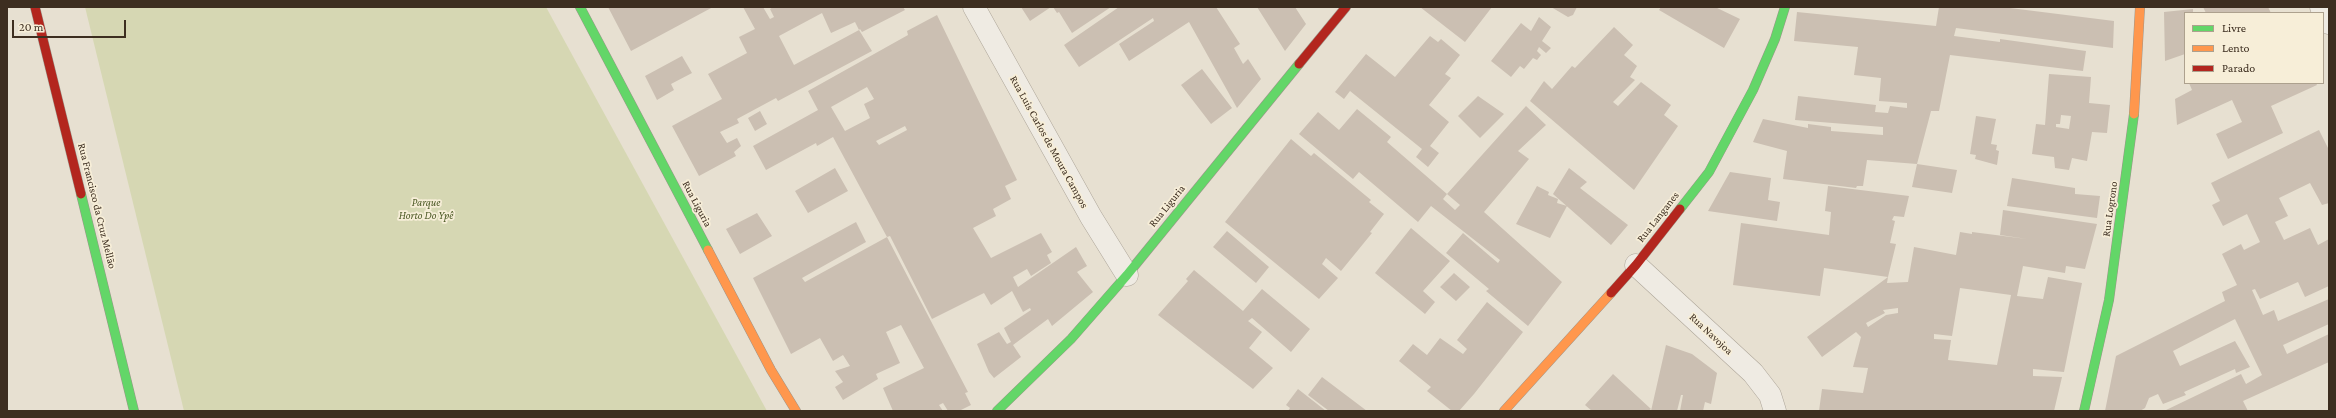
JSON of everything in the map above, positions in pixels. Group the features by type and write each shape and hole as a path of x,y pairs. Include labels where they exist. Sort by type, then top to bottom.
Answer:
{"street":[{"name":"Rua Francisco da Cruz Mellão","path":"35,7 134,411"},
{"name":"Rua Liguria","path":"580,7 771,370 796,411"},
{"name":"Rua Luis Carlos de Moura Campos","path":"974,7 1091,217 1127,275"},
{"name":"Rua Liguria","path":"997,411 1071,339 1127,275 1346,7"},
{"name":"Rua Langanes","path":"1504,411 1636,265 1708,172 1753,90 1775,39 1785,7"},
{"name":"Rua Logrono","path":"2084,411 2109,300 2124,197 2136,95 2140,7"},
{"path":"2324,13 2329,23"},
{"name":"Rua Navojoa","path":"1636,265 1753,373 1770,395 1775,411"}],"green space":[{"name":"Parque Horto Do Ypê","path":"85,7 546,7 767,411 184,411"}],"building":[{"path":"608,7 713,7 631,51"},
{"path":"743,7 763,7 770,19 774,17 770,9 773,7 903,7 905,10 862,32 860,29 859,30 872,51 778,101 776,98 737,119 739,123 720,132 727,143 737,138 741,146 734,152 736,156 699,176 672,126 722,99 708,74 747,53 739,37 755,29","holes":["822,13 831,33 855,22 859,30 794,65 779,36"]},
{"path":"1021,7 1051,7 1030,21"},
{"path":"1053,7 1111,7 1072,33 1059,12 1057,13"},
{"path":"1119,7 1216,7 1240,44 1234,48 1243,64 1248,59 1261,79 1237,108 1189,22 1129,61 1119,44 1154,21 1153,18 1079,67 1064,45"},
{"path":"1257,7 1295,7 1306,24 1285,51"},
{"path":"1420,7 1492,7 1465,42"},
{"path":"1551,7 1577,7 1573,15 1568,17"},
{"path":"1661,7 1715,7 1740,19 1724,48 1659,10"},
{"path":"1939,7 2002,7 2114,21 2113,48 1956,28 1954,36 2000,42 2000,39 2086,51 2083,71 1950,55 1939,111 1931,111 1917,164 1867,160 1863,186 1857,186 1856,188 1783,179 1787,151 1753,142 1763,119 1808,128 1808,124 1831,127 1831,131 1883,135 1883,127 1795,120 1798,96 1876,105 1875,112 1888,113 1890,106 1907,108 1907,103 1879,101 1881,78 1854,75 1858,47 1794,41 1797,12 1936,26"},
{"path":"2203,7 2268,7 2270,12 2206,12"},
{"path":"2193,9 2193,12 2184,12 2184,54 2165,61 2164,12"},
{"path":"937,15 1017,180 1005,186 1011,199 993,209 996,216 973,228 991,258 1041,233 1052,252 1047,255 1051,263 1031,276 1027,269 1013,277 1018,287 1076,247 1087,266 1077,272 1093,292 1052,326 1048,319 1013,345 1021,357 994,378 989,372 977,344 999,332 1007,344 1011,342 1004,328 1031,310 1030,308 1023,312 1012,291 991,305 984,293 932,319 890,236 887,237 833,137 817,146 816,143 766,170 753,146 818,110 808,91 908,35 907,31","holes":["867,87 874,99 864,104 870,118 845,131 831,107","905,126 907,130 879,145 876,141"]},
{"path":"1539,17 1551,27 1542,41 1551,48 1546,53 1539,47 1537,51 1541,55 1537,60 1533,58 1524,69 1520,66 1511,77 1491,61 1521,23 1531,31"},
{"path":"1614,27 1633,45 1624,55 1637,66 1630,77 1635,80 1613,102 1618,106 1641,82 1671,105 1664,115 1678,126 1634,190 1530,101 1544,81 1552,89 1572,66 1575,68"},
{"path":"1430,36 1438,42 1441,39 1460,55 1445,74 1451,78 1429,105 1449,122 1430,146 1439,153 1428,167 1416,157 1422,149 1350,91 1344,99 1335,92 1366,54 1395,77"},
{"path":"682,56 692,73 671,84 674,90 657,100 645,76"},
{"path":"1202,69 1232,108 1211,124 1181,85"},
{"path":"2049,74 2091,77 2089,103 2110,105 2107,133 2092,132 2087,161 2072,158 2069,170 2055,168 2054,157 2032,154 2036,124 2045,125","holes":["2061,115 2071,116 2069,129 2056,127 2056,124 2060,124"]},
{"path":"2189,84 2317,85 2271,106 2283,133 2228,159 2216,134 2242,122 2232,100 2177,125 2175,99 2192,90"},
{"path":"1478,96 1504,114 1480,138 1458,116"},
{"path":"1526,106 1546,125 1518,151 1529,159 1484,212 1562,282 1528,326 1486,291 1489,289 1446,253 1463,233 1498,263 1500,260 1431,206 1418,222 1359,172 1353,179 1299,134 1318,112 1339,130 1357,109 1391,137 1387,142 1447,194","holes":["1447,194 1460,205 1455,210 1443,199"]},
{"path":"760,111 767,124 755,131 748,118"},
{"path":"1976,116 1996,119 1991,144 1997,145 1996,150 1999,151 1997,165 1975,159 1976,155 1970,154"},
{"path":"2319,130 2329,150 2329,203 2322,205 2310,183 2279,198 2288,216 2275,222 2284,240 2310,228 2318,245 2329,239 2329,286 2305,297 2298,282 2260,299 2255,289 2252,290 2263,315 2274,310 2278,321 2329,299 2329,324 2283,345 2287,354 2329,334 2329,362 2243,401 2248,411 2164,411 2241,374 2246,384 2262,375 2235,319 2173,351 2180,366 2235,341 2250,367 2236,373 2235,369 2184,392 2186,395 2163,404 2158,394 2149,398 2145,408 2140,411 2105,411 2116,356 2225,301 2222,292 2237,285 2222,254 2241,244 2244,250 2260,242 2247,214 2223,226 2212,205 2220,201 2211,183"},
{"path":"1291,139 1311,156 1314,153 1371,200 1369,202 1384,214 1370,232 1372,233 1341,271 1326,258 1322,264 1338,278 1319,299 1225,222"},
{"path":"1917,164 1957,170 1952,193 1912,187"},
{"path":"835,168 848,191 808,213 795,191"},
{"path":"1569,168 1587,182 1580,188 1628,225 1611,245 1553,194"},
{"path":"1730,172 1771,178 1768,200 1780,202 1777,221 1708,211"},
{"path":"2012,178 2075,188 2075,194 2100,196 2097,218 2007,206"},
{"path":"1537,186 1549,192 1548,195 1558,199 1557,203 1567,206 1550,238 1516,224"},
{"path":"1828,186 1909,196 1904,217 1894,216 1892,220 1895,221 1890,243 1896,244 1888,277 1824,268 1820,296 1733,285 1741,223 1829,235 1831,212 1825,211"},
{"path":"2003,210 2097,224 2085,269 2066,266 2065,273 2023,266 2017,296 2043,299 2048,277 2082,283 2064,372 2033,369 2033,376 2062,377 2054,411 1819,411 1822,389 1863,393 1868,368 1853,367 1861,337 1856,332 1822,357 1807,337 1888,277 1887,283 1908,282 1914,247 1956,255 1960,232 1972,234 1972,232 2027,239 2000,235","holes":["1960,288 2011,295 1997,365 1948,360 1951,340 1934,339 1934,334 1952,336","1898,308 1898,313 1886,315 1868,327 1866,323 1885,313 1883,310"]},
{"path":"757,213 772,236 740,254 726,229"},
{"path":"856,222 866,242 802,278 805,282 887,237 968,392 965,393 971,405 959,411 948,411 943,403 939,405 943,411 893,411 883,388 924,368 901,325 886,332 900,363 876,374 878,379 843,400 835,387 843,382 835,371 850,366 843,355 833,361 820,338 791,354 753,278"},
{"path":"1411,228 1450,261 1423,291 1435,302 1425,314 1375,273"},
{"path":"1227,231 1269,267 1256,283 1213,247"},
{"path":"1194,270 1243,311 1262,289 1310,329 1291,352 1252,318 1248,321 1262,332 1249,348 1273,368 1253,389 1158,315 1188,281 1186,279"},
{"path":"1454,273 1470,287 1456,301 1440,287"},
{"path":"1487,302 1523,332 1459,411 1452,411 1427,391 1431,387 1399,361 1413,344 1427,355 1440,338 1463,354 1467,349 1457,340"},
{"path":"1666,345 1692,354 1717,373 1711,404 1705,402 1703,411 1680,411 1683,395 1681,395 1677,411 1651,411"},
{"path":"1613,374 1651,409 1648,411 1592,411 1585,405"},
{"path":"1322,377 1367,411 1329,411 1308,395"},
{"path":"1298,389 1326,411 1288,411 1290,408 1286,405"}],"traffic: fast":[{"path":"580,7 708,250"},
{"path":"1680,209 1709,172 1753,90 1775,39 1785,7"},
{"path":"997,411 1071,339 1127,275 1299,64"},
{"path":"2084,411 2109,300 2134,114"},
{"path":"81,194 134,411"}],"traffic: slow":[{"path":"2134,114 2140,7"},
{"path":"708,250 771,370 796,411"},
{"path":"1504,411 1611,293"}],"traffic: jam":[{"path":"35,7 81,194"},
{"path":"1299,64 1346,7"},
{"path":"1611,293 1636,265 1680,209"}]}
